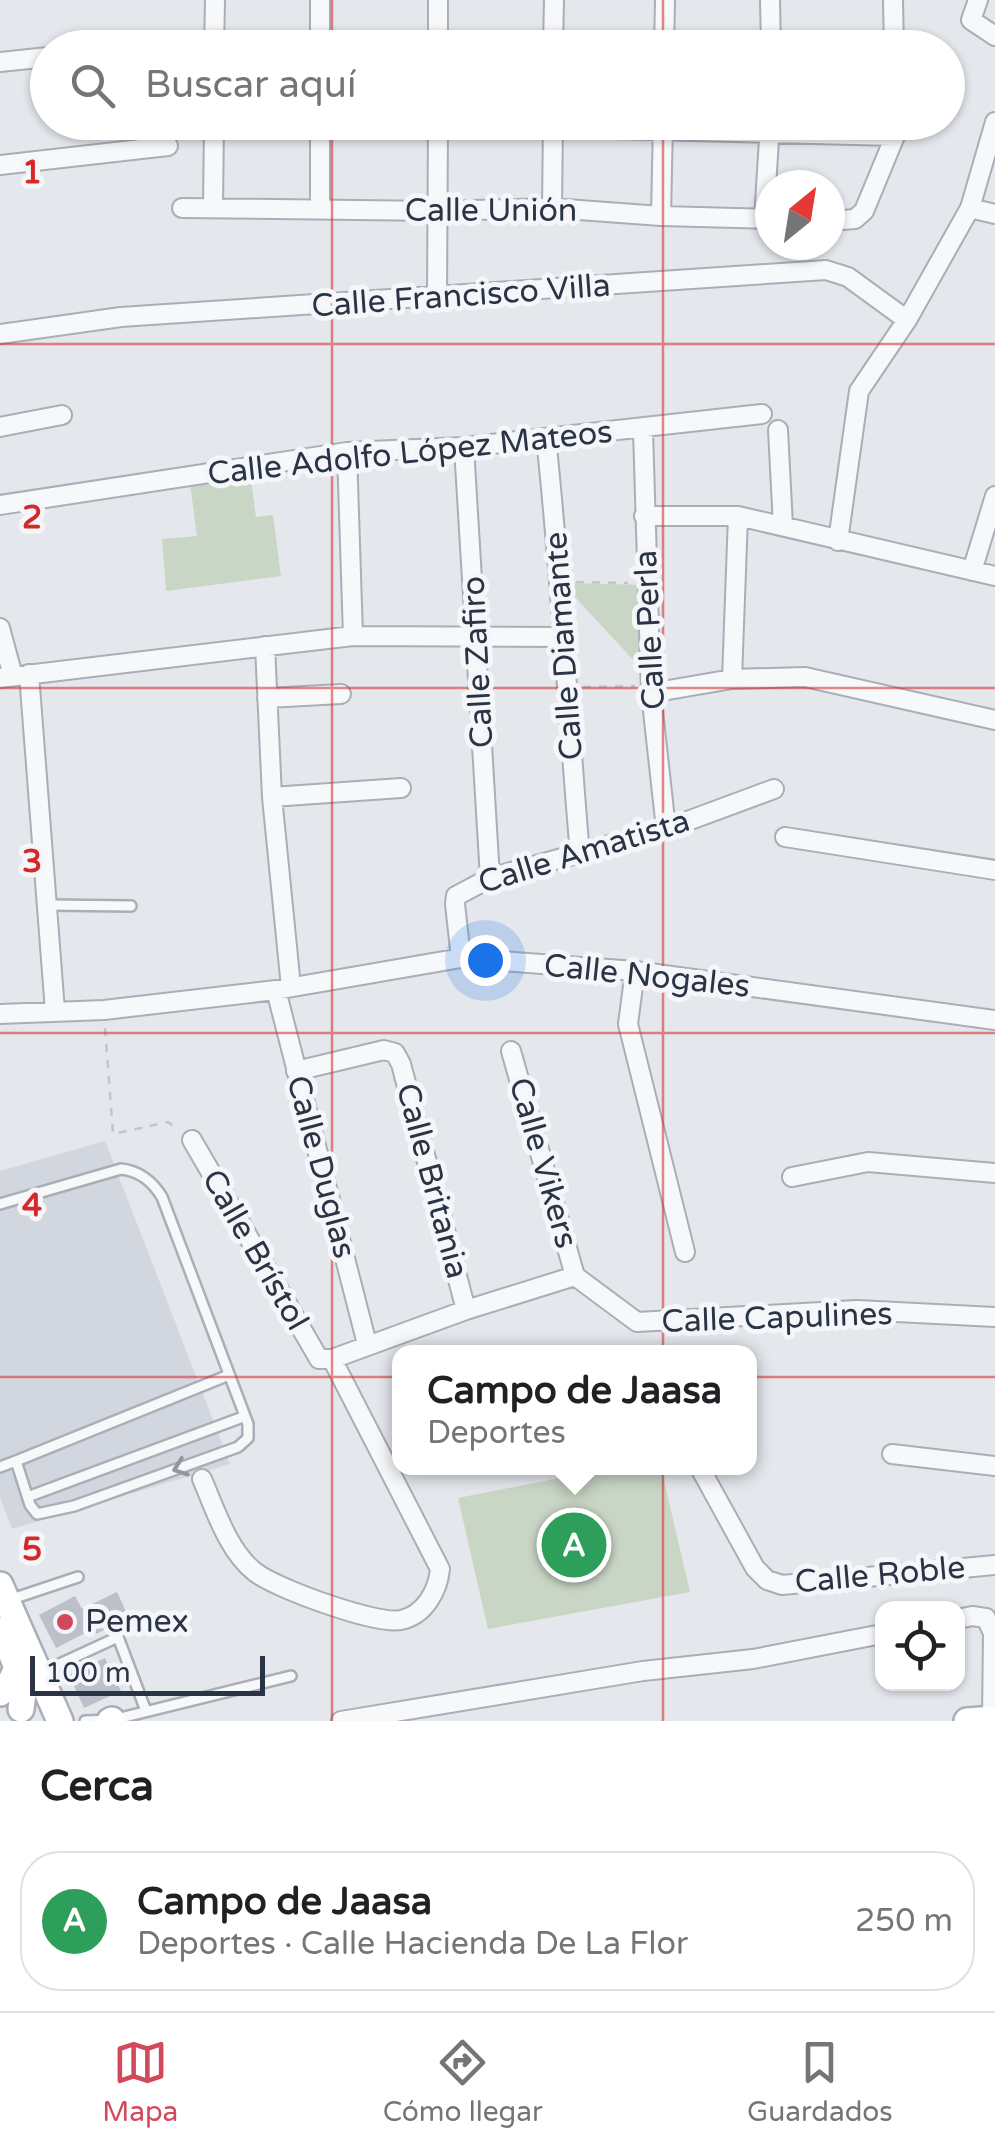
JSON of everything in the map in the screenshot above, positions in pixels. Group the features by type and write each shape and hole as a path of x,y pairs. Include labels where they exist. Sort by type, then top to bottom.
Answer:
{"street":[{"path":"214,30 215,0"},
{"path":"320,0 320,30"},
{"path":"438,0 438,30"},
{"path":"553,30 554,0"},
{"path":"664,30 665,0"},
{"path":"770,0 771,30"},
{"path":"894,0 894,30"},
{"path":"978,0 971,20 995,36"},
{"path":"0,62 30,60"},
{"path":"838,541 859,392 908,320 970,208 995,122"},
{"path":"213,208 214,140"},
{"path":"320,210 323,140"},
{"path":"437,298 438,140"},
{"path":"552,208 553,140"},
{"path":"661,216 663,140"},
{"path":"769,170 770,140"},
{"path":"845,220 855,219 864,211 891,140"},
{"path":"0,165 168,146"},
{"name":"Calle Unión","path":"182,208 552,208 755,219"},
{"path":"970,208 995,214"},
{"name":"Calle Francisco Villa","path":"0,334 121,317 826,270 848,276 908,320"},
{"name":"Calle Adolfo López Mateos","path":"0,506 347,452 464,447 762,414"},
{"path":"0,427 62,415"},
{"name":"Calle Perla","path":"642,430 652,689 666,829"},
{"path":"778,430 783,526"},
{"name":"Calle Diamante","path":"546,438 562,582 565,688 580,855"},
{"name":"Calle Zafiro","path":"464,447 490,878"},
{"path":"347,452 352,636"},
{"path":"972,571 995,496"},
{"path":"644,516 738,516 995,576"},
{"path":"732,679 738,516"},
{"path":"0,628 14,676 48,904 54,1011"},
{"path":"14,676 352,636 565,637"},
{"name":"Calle Duglas","path":"265,646 284,988 296,1071 368,1344"},
{"path":"652,689 732,679 805,677 995,720"},
{"path":"267,698 341,694"},
{"path":"272,797 402,788"},
{"name":"Calle Amatista","path":"462,958 456,896 490,878 666,829 774,789"},
{"path":"785,837 995,870"},
{"name":"Calle Nogales","path":"0,1014 104,1010 284,988 462,958 635,971 995,1020"},
{"path":"635,971 628,1024 685,1252"},
{"name":"Calle Britania","path":"296,1071 384,1050 395,1053 402,1064 466,1310"},
{"name":"Calle Vikers","path":"512,1051 575,1276"},
{"name":"Calle Brístol","path":"192,1140 326,1359 440,1568 439,1584 418,1612 401,1620 382,1620 292,1592 254,1572 240,1556 202,1478"},
{"path":"792,1177 868,1162 995,1173"},
{"path":"326,1359 575,1276"},
{"name":"Calle Capulines","path":"575,1276 637,1322 856,1310 995,1318"},
{"path":"892,1454 995,1466"},
{"name":"Calle Roble","path":"704,1475 755,1568 766,1580 782,1585 995,1565"},
{"path":"2,1604 27,1661 56,1712"},
{"path":"965,1618 986,1618 992,1633 985,1719"},
{"path":"341,1721 643,1671 753,1660 875,1635"},
{"path":"7,1706 24,1685 27,1661"},
{"path":"7,1706 56,1712"}],"lane":[{"path":"48,904 130,906"},
{"path":"0,1204 121,1170 145,1177 162,1197 242,1417 248,1424 248,1438 238,1447 74,1506 37,1514 30,1505 16,1461"},
{"path":"0,1467 230,1376"},
{"path":"30,1496 242,1417"},
{"path":"2,1604 78,1577"},
{"path":"27,1661 118,1637 146,1711"},
{"path":"85,1721 111,1720 291,1676"}],"path":[{"path":"562,582 650,584"},
{"path":"565,688 652,689"},
{"path":"104,1010 113,1134 168,1122 192,1140"}],"shaded area":[{"path":"105,1141 230,1464 12,1529 0,1497 0,1171"}],"green space":[{"path":"249,467 256,517 273,515 281,576 166,591 162,539 197,536 189,476"},
{"path":"562,583 649,585 650,678"},
{"path":"576,1475 663,1475 690,1592 488,1629 458,1498"}],"building":[{"path":"117,1592 129,1618 96,1634 93,1629 56,1648 39,1615 75,1596 82,1609"},
{"name":"Pemex","path":"105,1658 121,1691 84,1708 69,1675"}],"place":[{"name":"Campo de Jaasa","path":"574,1545"},
{"name":"Pemex","path":"65,1622"}]}
